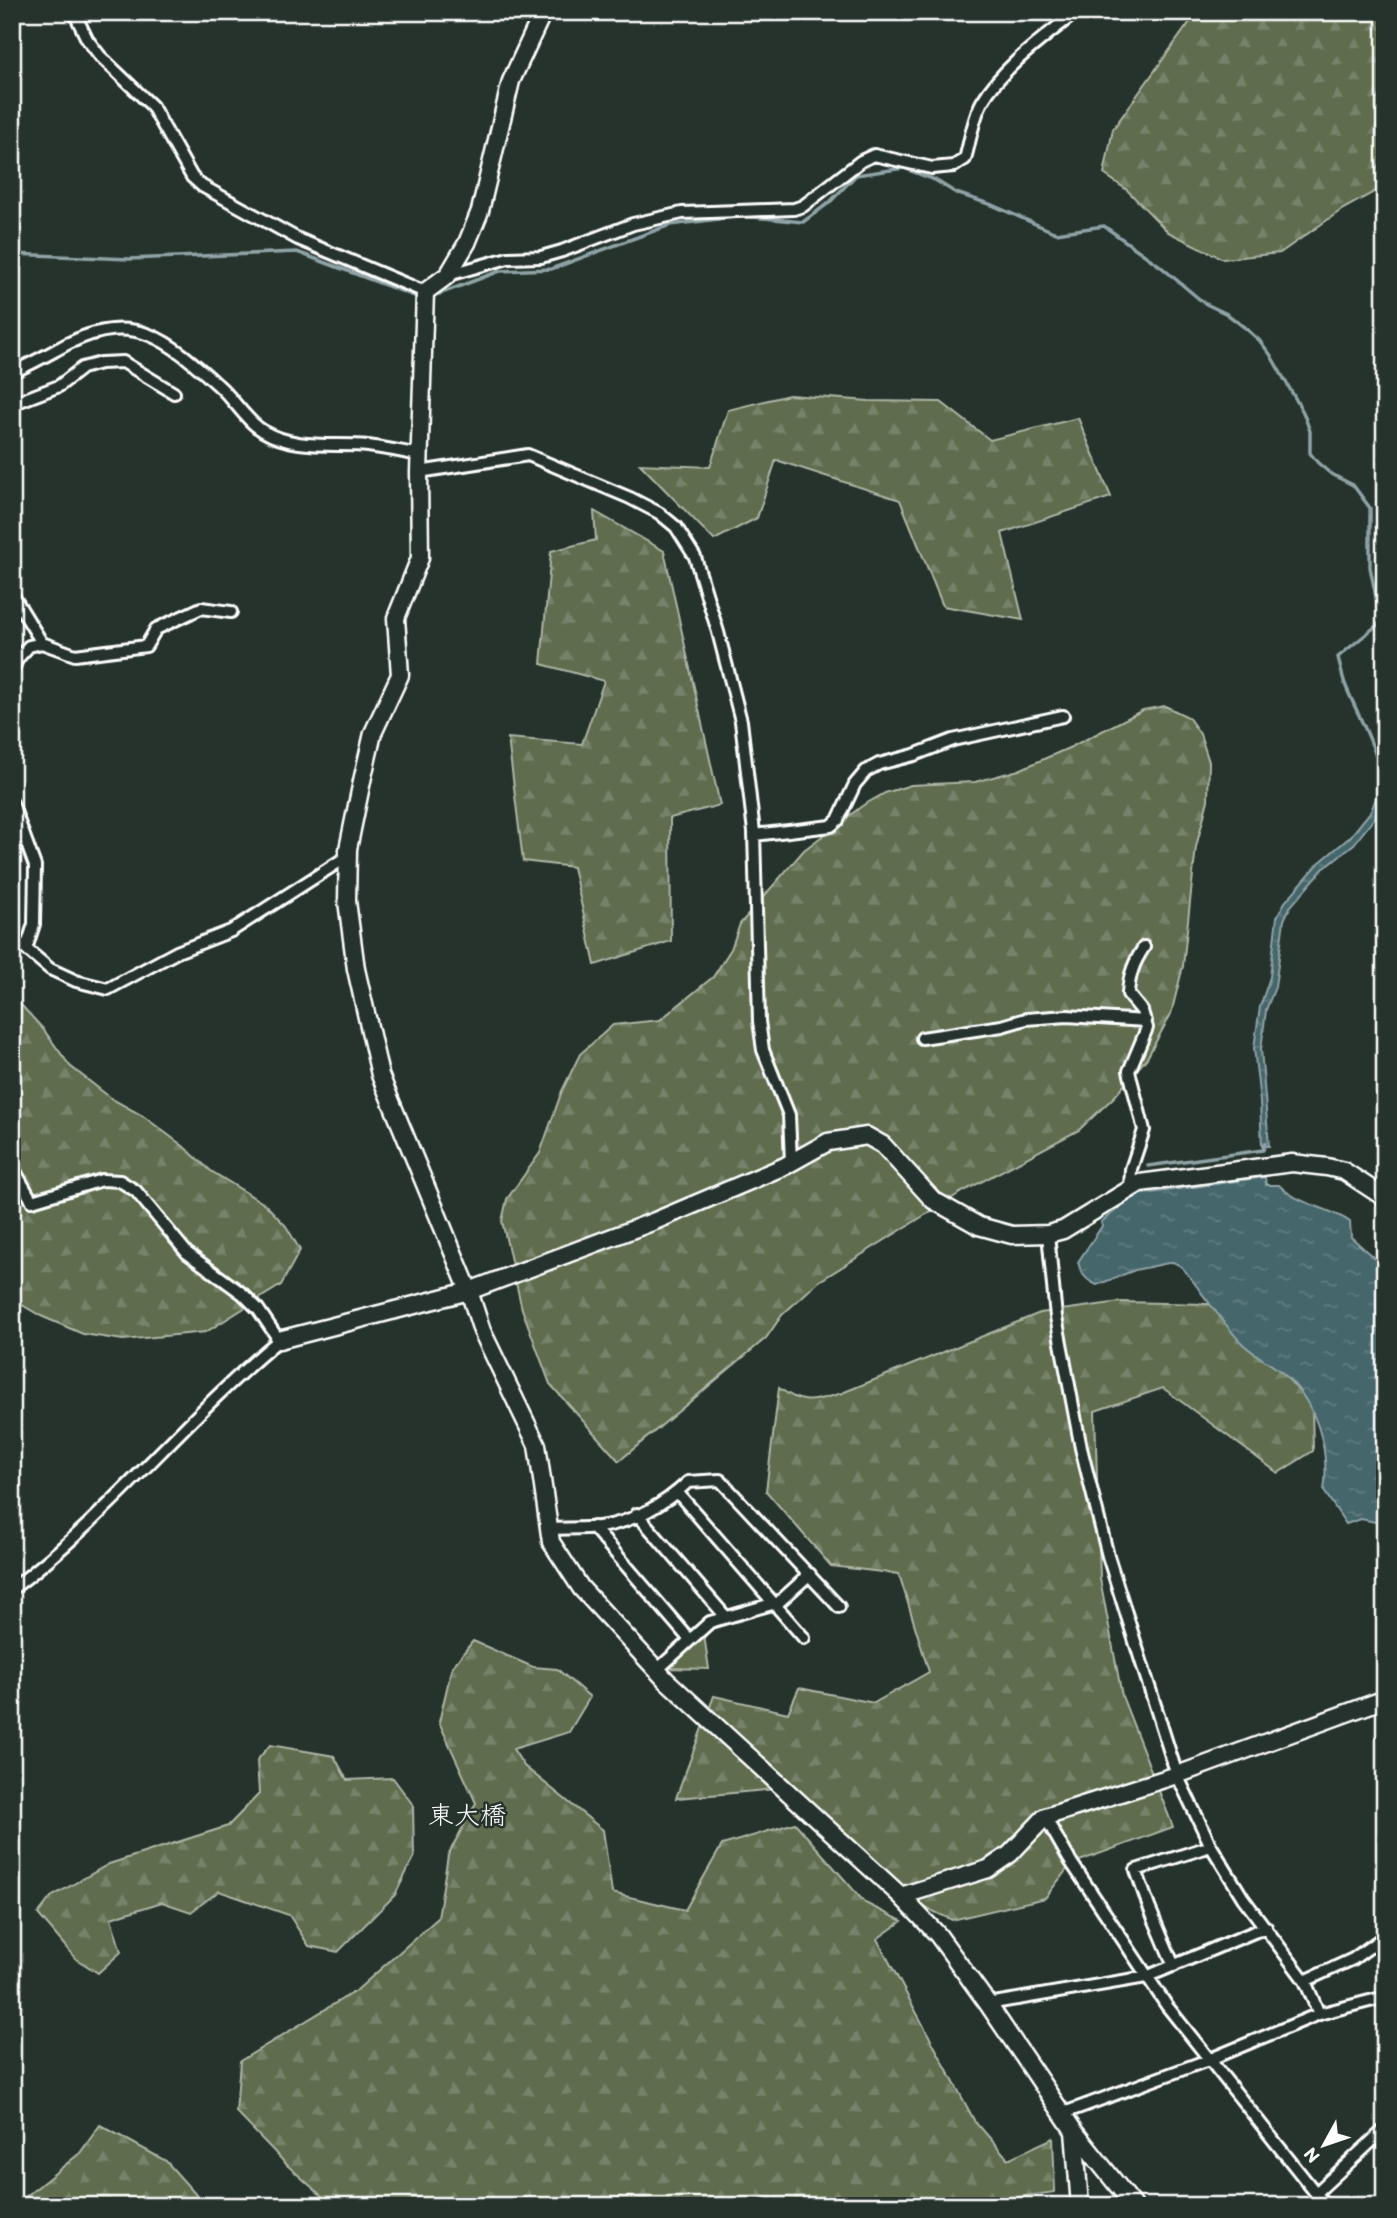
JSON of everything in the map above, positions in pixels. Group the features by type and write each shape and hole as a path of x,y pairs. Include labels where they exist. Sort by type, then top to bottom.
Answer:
{"street":[{"path":"74,12 87,39 100,56 152,106 192,177 202,186 298,239 425,292"},
{"path":"448,275 467,243 480,211 511,81 543,12"},
{"path":"425,292 448,275 508,258 541,257 633,224 682,213 794,209 803,206 861,161 874,155 932,167 954,166 965,159 981,103 996,84 1024,54 1076,12"},
{"path":"425,292 420,558 396,618 400,674 373,733 348,856 347,901 356,969 380,1074 469,1290 482,1331 537,1445 551,1542 581,1588 657,1670 901,1896 938,1935 1074,2131 1134,2206"},
{"path":"12,372 89,335 127,329 145,332 166,342 190,360 261,430 279,439 299,444 370,446 420,464 528,454 630,498 659,513 676,527 695,557 722,644 741,720 754,835 759,1021 763,1050 789,1115 791,1162"},
{"path":"12,404 59,386 82,368 101,363 123,362 174,393"},
{"path":"12,594 42,643"},
{"path":"12,671 18,658 29,646 42,643 75,655 146,646 156,629 201,608 231,612"},
{"path":"754,835 831,826 838,820 855,785 866,771 879,764 914,755 953,740 1063,716"},
{"path":"12,803 35,866 34,924 26,949"},
{"path":"12,937 50,969 76,981 108,989 177,952 231,931 348,856"},
{"path":"1130,1188 1132,1169 1143,1130 1129,1071 1145,1036 1146,1021 1129,994 1129,978 1144,947"},
{"path":"922,1038 1002,1026 1026,1019 1054,1017 1146,1021"},
{"path":"12,1589 47,1563 76,1536 234,1377 279,1340 469,1290 655,1221 791,1162 828,1142 867,1136 883,1145 933,1200 979,1226 1012,1235 1048,1234 1088,1217 1130,1188 1151,1181 1292,1163 1344,1171 1385,1198"},
{"path":"12,1166 32,1201 102,1180 120,1181 136,1191 187,1253 243,1294 258,1309 279,1340"},
{"path":"1048,1234 1056,1317 1081,1448 1108,1556 1177,1775 1211,1846 1242,1898 1305,1981 1319,2014"},
{"path":"549,1529 601,1527 672,1498 688,1482 720,1480 839,1606"},
{"path":"677,1492 804,1638"},
{"path":"637,1514 726,1617"},
{"path":"593,1527 690,1640"},
{"path":"657,1670 710,1622 779,1602 810,1574"},
{"path":"901,1896 988,1869 1010,1854 1045,1816 1177,1775 1385,1699"},
{"path":"1045,1816 1146,1978 1208,2060 1326,2206"},
{"path":"1174,1966 1136,1870 1211,1846"},
{"path":"988,2004 1146,1978 1266,1927"},
{"path":"1305,1981 1353,1959 1385,1936"},
{"path":"1064,2113 1208,2060 1319,2014 1385,1997"},
{"path":"1316,2193 1385,2129"},
{"path":"1074,2131 1080,2206"}],"green space":[{"path":"1197,12 1385,12 1385,186 1343,209 1280,253 1223,259 1168,232 1127,190 1104,174 1113,129"},
{"path":"789,395 869,401 941,402 990,440 1078,418 1111,497 1002,533 1023,620 943,606 900,500 776,460 757,518 714,540 640,464 710,467 728,410"},
{"path":"594,511 664,551 720,805 670,818 671,941 595,965 573,867 523,861 508,738 582,744 604,681 541,664 551,551 596,540"},
{"path":"1165,706 1188,717 1200,734 1209,762 1208,800 1196,847 1183,966 1171,1014 1147,1058 1115,1096 1079,1130 960,1193 818,1282 782,1315 766,1338 619,1461 550,1384 522,1309 502,1221 507,1199 540,1153 562,1091 580,1054 613,1025 660,1020 713,977 731,949 740,924 804,850 862,806 885,793 911,785 975,782 1019,770 1143,710"},
{"path":"12,995 43,1029 70,1066 112,1099 143,1116 211,1171 266,1205 286,1226 300,1250 281,1285 206,1332 123,1340 83,1334 41,1316 12,1299"},
{"path":"1120,1302 1207,1304 1227,1309 1312,1406 1313,1451 1278,1473 1163,1388 1095,1411 1100,1579 1122,1696 1173,1827 1071,1864 1045,1898 952,1920 883,1888 788,1788 676,1798 714,1696 788,1713 799,1688 874,1703 929,1672 899,1574 831,1566 766,1491 779,1388 803,1400 824,1398 1040,1313"},
{"path":"704,1635 709,1669 666,1668"},
{"path":"473,1641 533,1667 557,1669 590,1697 569,1732 513,1749 524,1766 603,1830 612,1893 685,1910 722,1845 795,1823 865,1903 902,1921 877,1939 974,2120 1008,2159 1053,2138 1055,2192 1020,2197 1014,2206 333,2206 287,2165 236,2112 240,2061 357,1990 438,1918 448,1855 476,1803 439,1722 452,1667"},
{"path":"270,1745 334,1756 347,1780 393,1778 413,1805 414,1857 395,1895 338,1952 309,1946 289,1915 219,1891 191,1912 162,1902 111,1918 121,1952 98,1973 75,1958 38,1914 51,1897 109,1864 228,1826 259,1794 257,1760"},
{"path":"100,2125 166,2161 206,2206 18,2206 24,2198 80,2153"}],"water":[{"path":"1378,793 1385,796 1376,816 1354,844 1324,868 1290,907 1284,920 1275,987 1266,1010 1261,1049 1269,1146 1262,1146 1254,1048 1260,1007 1270,977 1277,917 1285,902 1319,863 1350,837 1371,811"},
{"path":"1265,1177 1266,1185 1279,1185 1304,1202 1350,1222 1351,1237 1385,1268 1385,1524 1361,1519 1346,1524 1324,1491 1323,1444 1306,1400 1286,1376 1239,1340 1182,1267 1173,1262 1135,1270 1097,1285 1082,1273 1079,1266 1078,1262 1102,1226 1101,1222 1136,1195"}],"waterway":[{"path":"439,294 500,271 551,269 670,225 743,216 803,222 830,202 856,175 904,168 935,180 956,193 992,205 1056,233 1104,226 1160,266 1204,303 1227,314 1259,340 1303,412 1310,431 1310,453 1331,474 1353,485 1370,508 1370,567 1381,622 1338,657 1345,684 1370,739 1380,769 1381,796"},
{"path":"12,254 129,259 297,252 420,298"},
{"path":"1148,1166 1263,1150 1265,1143"}],"district":[{"name":"東大橋","path":"467,1815"}]}
